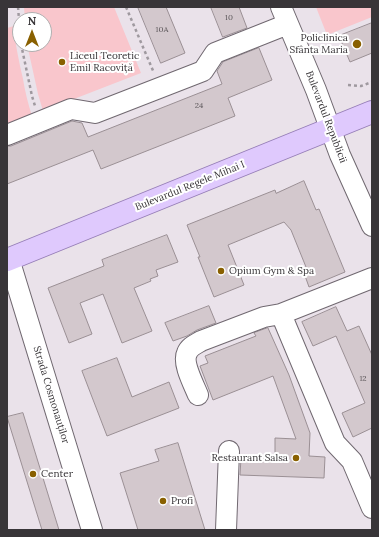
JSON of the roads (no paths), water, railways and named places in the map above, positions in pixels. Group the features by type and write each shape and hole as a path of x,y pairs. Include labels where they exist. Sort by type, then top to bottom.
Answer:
{"main road":[{"name":"Bulevardul Regele Mihai I","path":"8,260 372,112"}],"street":[{"path":"7,134 71,109 95,113 203,71 216,53 285,16"},
{"name":"Bulevardul Republicii","path":"285,16 316,90 340,155 372,226"},
{"name":"Strada Cosmonauților","path":"8,260 92,530"},
{"path":"198,395 185,358 187,352 193,346 264,317 281,314 372,278"},
{"path":"281,314 335,443 352,461 372,508"},
{"path":"226,530 229,451"}],"place":[{"name":"Policlinica Sfânta Maria","path":"357,44"},
{"name":"Liceul Teoretic Emil Racoviță","path":"62,62"},
{"name":"Opium Gym & Spa","path":"221,271"},
{"name":"Restaurant Salsa","path":"296,458"},
{"name":"Center","path":"33,474"},
{"name":"Profi","path":"163,501"}]}
